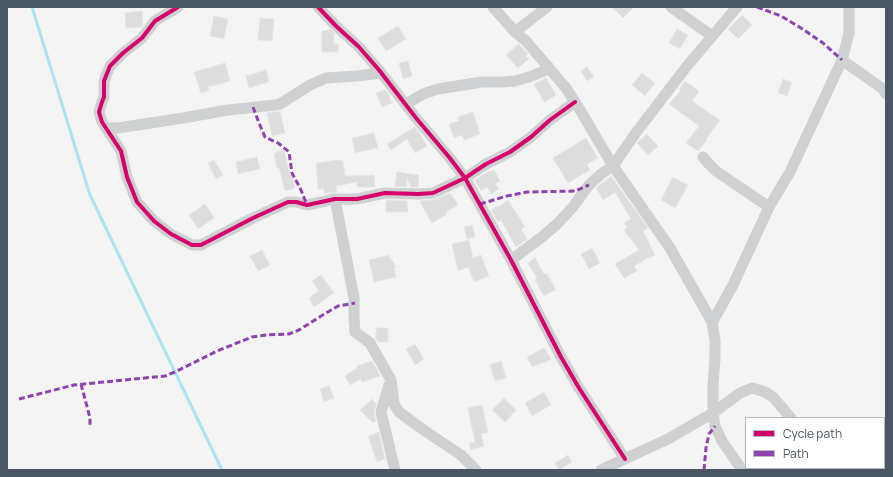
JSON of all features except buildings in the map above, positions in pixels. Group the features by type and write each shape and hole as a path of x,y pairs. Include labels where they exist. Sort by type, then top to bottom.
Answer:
{"street":[{"path":"178,7 155,20 142,38 123,53 110,66 104,81 104,97 99,112 105,128 121,151 127,177 137,202 154,222 171,234 192,245 201,245 288,202 296,202 307,206 335,199 357,199 385,193 433,193 465,178 486,164 510,152 575,102"},
{"path":"318,7 359,47 465,178 511,260 561,357 582,394 624,459"},
{"path":"493,7 515,32 526,40 566,88 613,166 670,248 712,322 715,346 713,413 717,432 742,470"},
{"path":"515,32 547,7"},
{"path":"671,7 712,36"},
{"path":"511,260 557,224 572,208 589,185 613,166 687,66 737,7"},
{"path":"712,322 718,314 733,285 769,207 790,172 842,60 849,32 849,7"},
{"path":"842,60 883,89 886,94"},
{"path":"406,104 423,94 438,89 482,82 515,81 529,77 544,70 548,66"},
{"path":"105,128 125,127 228,110 275,105 280,104 310,85 326,78 381,73"},
{"path":"703,157 716,171 769,207"},
{"path":"335,199 354,298 355,332 370,343 391,380 394,404 399,412 461,455 476,470"},
{"path":"391,380 381,412 395,470"},
{"path":"602,470 668,439 713,413 740,393 752,388 765,392 773,397 790,417"}],"waterway":[{"path":"32,7 90,195 222,470"}],"marked path":[{"path":"757,7 781,16 801,28 823,43 842,60"},
{"path":"253,107 265,137 278,143 289,152 292,173 307,205"},
{"path":"480,204 527,192 575,191 589,185"},
{"path":"19,399 74,385 165,376 217,351 252,337 289,334 299,330 338,306 355,303"},
{"path":"81,384 90,418 90,425"},
{"path":"704,470 709,434 715,426"}],"cycle path":[{"path":"178,7 155,21 142,38 123,53 110,66 104,81 104,97 99,112 102,122 121,151 127,177 137,202 154,221 171,234 192,245 201,245 288,202 296,202 307,205 335,199 357,199 385,193 433,193 465,178 486,164 510,152 575,102"},
{"path":"318,7 359,47 379,70 465,178 511,260 561,357 579,388 625,459"}]}
